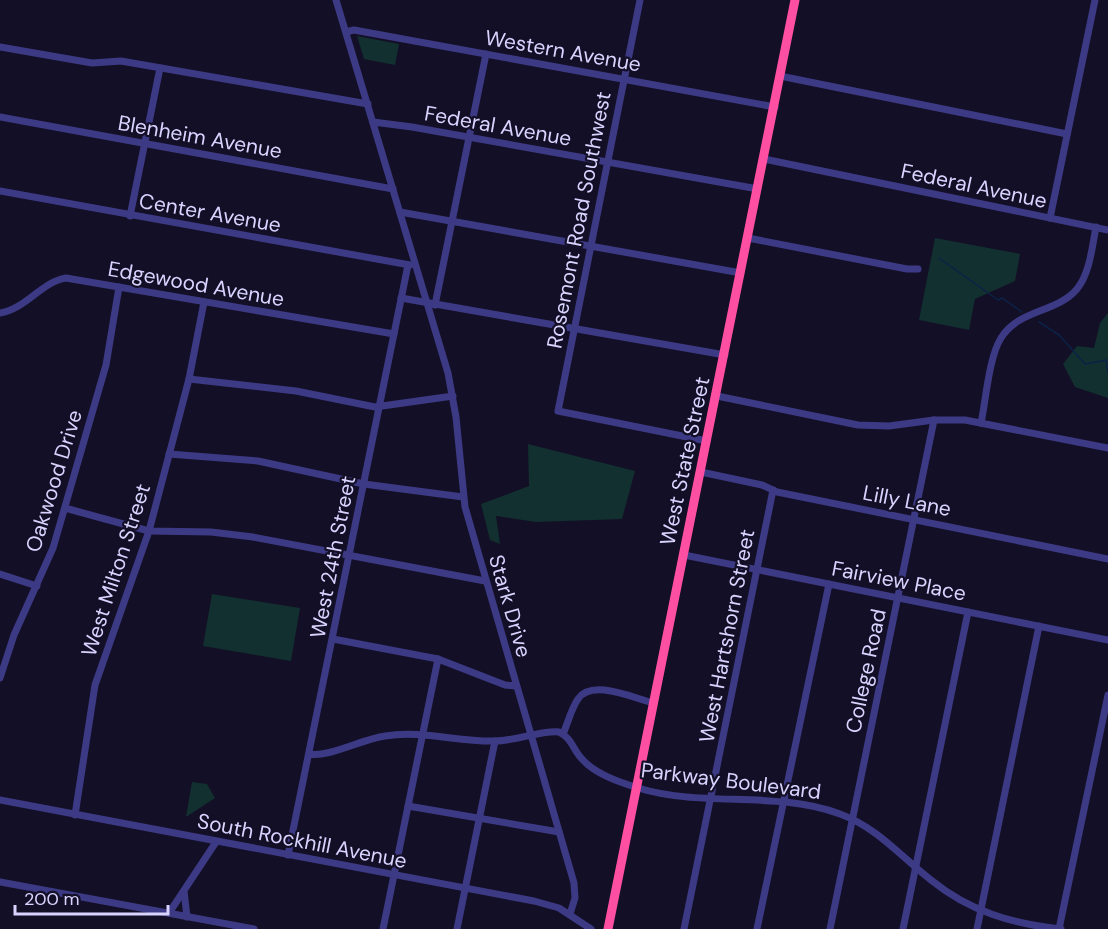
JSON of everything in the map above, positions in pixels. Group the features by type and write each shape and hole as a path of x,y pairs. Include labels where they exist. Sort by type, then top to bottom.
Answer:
{"highway":[{"name":"West State Street","path":"608,929 795,0"}],"street":[{"name":"Stark Drive","path":"336,0 400,212 412,265 427,303 453,396 463,497 575,890 570,914"},
{"name":"Rosemont Road Southwest","path":"640,0 559,412 707,441"},
{"path":"1050,218 1095,0"},
{"name":"Western Avenue","path":"346,32 354,30 775,107"},
{"path":"0,47 92,63 114,60 368,104"},
{"path":"435,305 486,54"},
{"path":"130,216 160,68"},
{"path":"780,76 1067,134"},
{"name":"Blenheim Avenue","path":"0,117 393,189"},
{"name":"Federal Avenue","path":"373,122 470,137 758,189"},
{"name":"Federal Avenue","path":"764,159 1108,230"},
{"name":"Center Avenue","path":"0,190 130,216 412,265"},
{"path":"400,212 741,273"},
{"path":"981,423 1000,338 1026,315 1060,302 1076,290 1087,267 1096,228"},
{"path":"748,238 907,269 918,269"},
{"name":"West 24th Street","path":"288,855 401,298 412,265"},
{"name":"Edgewood Avenue","path":"0,314 17,308 61,279 394,334"},
{"name":"Oakwood Drive","path":"0,678 14,635 53,549 108,354 119,287"},
{"path":"401,298 725,355"},
{"name":"West Milton Street","path":"75,815 95,685 149,531 189,379 204,302"},
{"path":"189,379 286,390 380,407 453,396"},
{"path":"717,396 858,424 889,426 934,420 981,423 1108,448"},
{"name":"College Road","path":"830,929 934,420"},
{"path":"170,454 258,460 364,484 463,497"},
{"name":"Lilly Lane","path":"701,472 762,485 773,490 1108,559"},
{"name":"West Hartshorn Street","path":"684,929 773,490"},
{"path":"65,508 149,531 230,534 486,580"},
{"name":"Fairview Place","path":"684,555 1108,640"},
{"path":"0,574 37,586"},
{"path":"757,929 829,584"},
{"path":"903,929 968,612"},
{"path":"977,929 1039,626"},
{"path":"333,639 438,659 505,685 516,686"},
{"path":"383,929 438,659"},
{"path":"309,754 323,755 360,741 383,736 422,734 495,741 531,737 551,731 563,734 577,701 590,690 601,690 654,704"},
{"path":"1060,929 1108,694"},
{"name":"Parkway Boulevard","path":"563,734 590,767 637,788 711,798 784,801 824,809 852,819 888,840 945,891 981,910 1015,922 1060,929"},
{"path":"457,929 495,741"},
{"name":"South Rockhill Avenue","path":"0,800 542,903 570,914 591,929"},
{"path":"408,806 559,832"},
{"path":"170,913 216,842"},
{"path":"0,882 254,929"},
{"path":"184,891 187,917"}],"green space":[{"path":"357,36 399,44 395,65 364,59"},
{"path":"935,238 1020,254 1015,281 975,299 969,330 919,320"},
{"path":"1108,313 1108,398 1075,387 1063,364 1077,346 1094,348 1100,323"},
{"path":"528,444 635,471 622,519 536,522 496,516 500,544 490,540 481,504 529,486"},
{"path":"212,594 300,608 291,661 203,646"},
{"path":"192,782 207,784 215,798 186,817"}],"waterway":[{"path":"939,258 998,300 1002,298 1022,312"},
{"path":"1039,322 1059,335 1085,364 1106,360 1108,372"}]}
